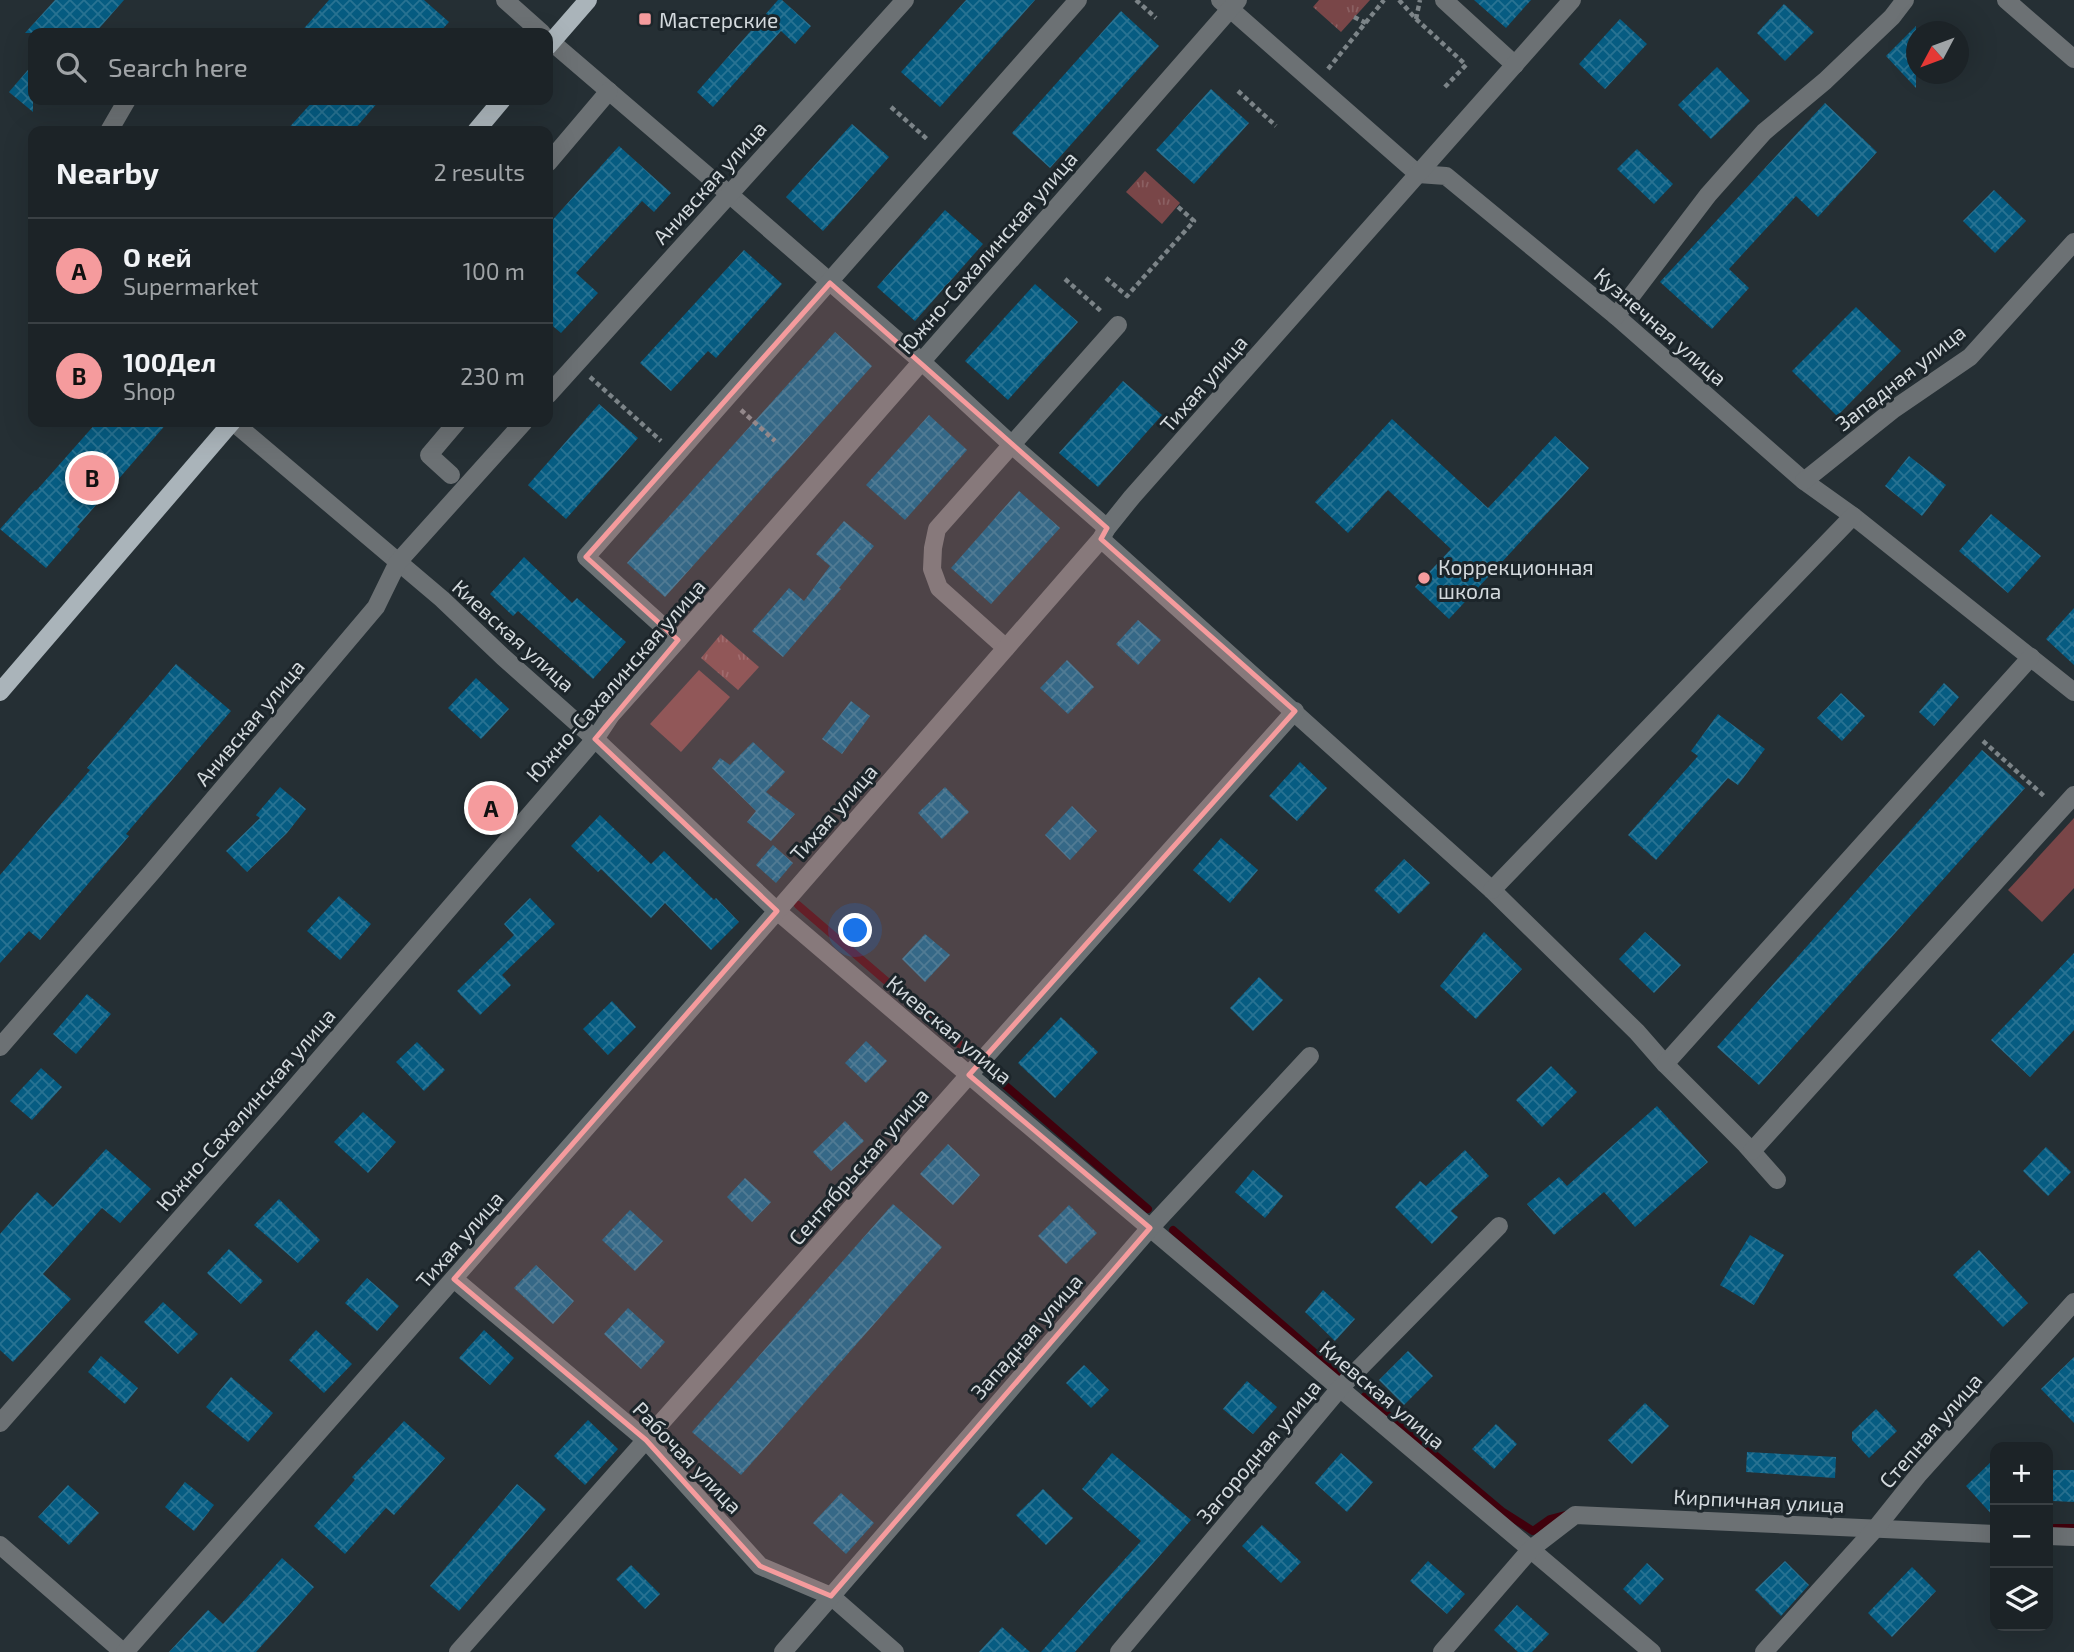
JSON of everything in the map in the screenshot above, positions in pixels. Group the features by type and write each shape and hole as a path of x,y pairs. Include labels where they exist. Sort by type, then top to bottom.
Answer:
{"main road":[{"path":"553,34 588,0"},
{"path":"479,126 498,105"},
{"path":"0,692 228,427"}],"street":[{"path":"505,0 534,28"},
{"name":"Анивская улица","path":"553,389 905,0"},
{"path":"678,640 586,557 1078,0"},
{"path":"1444,0 1515,65"},
{"name":"Тихая улица","path":"124,1652 777,911 1104,533 1572,0"},
{"path":"1616,316 1708,195 1763,132 1825,81 1892,17 1905,0"},
{"path":"2007,0 2074,59"},
{"path":"1229,3 1418,174"},
{"name":"Южно-Сахалинская улица","path":"0,1423 273,1113 595,739 611,715 1229,3"},
{"path":"553,45 921,361 1013,446 1295,711 1492,891 1637,1032 1776,1180"},
{"path":"553,157 609,91"},
{"path":"112,126 124,105"},
{"name":"Кузнечная улица","path":"1418,174 1446,176 1616,316 1804,481 1853,516 2074,692"},
{"name":"Западная улица","path":"1804,481 1894,409 1970,356 2074,242"},
{"path":"1006,648 939,587 932,569 937,529 1013,446 1113,321"},
{"name":"Киевская улица","path":"238,427 442,599 777,911 1653,1652"},
{"path":"451,475 429,455 453,427"},
{"name":"Анивская улица","path":"0,1047 376,607 398,562 520,427"},
{"path":"1492,891 1853,516"},
{"path":"1665,1064 2031,657"},
{"name":"Сентябрьская улица","path":"458,1652 1295,711"},
{"path":"1752,1152 2074,795"},
{"name":"Западная улица","path":"783,1652 1150,1228 1310,1056"},
{"name":"Загородная улица","path":"1119,1652 1340,1388 1499,1226"},
{"name":"Рабочая улица","path":"454,1279 646,1440 760,1566 831,1596 895,1652"},
{"name":"Степная улица","path":"1764,1652 1875,1530 1919,1474 2074,1302"},
{"name":"Кирпичная улица","path":"1441,1652 1531,1549 1575,1515 1990,1534"},
{"path":"2053,1536 2074,1537"},
{"path":"0,1545 124,1652"}],"path":[{"path":"1136,0 1156,18"},
{"path":"1328,70 1384,0"},
{"path":"1399,0 1466,65 1443,89"},
{"path":"1416,19 1420,0"},
{"path":"1354,17 1366,23"},
{"path":"1238,91 1276,126"},
{"path":"891,107 933,144"},
{"path":"1106,278 1127,296 1194,221 1177,206"},
{"path":"1065,279 1113,321"},
{"path":"590,377 665,444"},
{"path":"737,407 775,441"},
{"path":"1967,728 2060,811"}],"highlighted area":[{"path":"830,283 1107,528 1101,539 1295,711 969,1075 1150,1228 831,1596 760,1566 646,1440 454,1279 777,911 595,739 678,640 586,557"}],"green space":[{"path":"1319,0 1370,0 1341,32 1313,7"},
{"path":"1145,171 1180,203 1162,224 1126,192"},
{"path":"721,634 759,667 738,690 701,658"},
{"path":"699,670 730,697 681,752 650,724"},
{"path":"2074,818 2074,888 2042,922 2008,890"}],"building":[{"path":"55,0 124,0 99,28 30,28"},
{"path":"329,0 424,0 449,22 444,28 304,28"},
{"path":"778,0 782,0 811,26 795,44 781,31 713,107 697,92"},
{"path":"966,0 1035,0 940,107 901,72"},
{"path":"1474,0 1531,0 1506,28"},
{"path":"1784,4 1814,32 1785,61 1757,33"},
{"path":"1121,11 1159,46 1050,168 1012,133"},
{"path":"1620,19 1647,44 1605,89 1579,64"},
{"path":"1906,36 1906,77 1886,56"},
{"path":"1717,67 1750,101 1711,139 1678,105"},
{"path":"28,70 28,105 33,105 33,112 9,92"},
{"path":"1211,89 1249,123 1194,184 1156,150"},
{"path":"1825,103 1877,152 1818,217 1796,196 1729,269 1749,288 1712,329 1660,282"},
{"path":"309,105 376,105 357,126 291,126"},
{"path":"852,124 889,157 823,231 786,197"},
{"path":"619,146 671,193 654,212 642,201 576,273 598,293 561,333 553,326 553,219"},
{"path":"1637,149 1673,184 1654,204 1617,169"},
{"path":"1994,190 2026,221 1995,253 1963,221"},
{"path":"945,210 983,244 915,321 877,287"},
{"path":"744,250 782,284 716,358 708,351 671,391 640,363"},
{"path":"1035,284 1078,322 1008,400 965,361"},
{"path":"1856,307 1901,351 1837,416 1792,371"},
{"path":"835,332 872,366 665,597 627,563"},
{"path":"1123,381 1162,415 1098,487 1059,453"},
{"path":"599,404 638,438 566,519 528,485"},
{"path":"929,415 967,450 905,520 866,485"},
{"path":"1392,419 1488,508 1555,436 1589,468 1449,619 1415,587 1451,549 1388,490 1348,533 1315,502"},
{"path":"93,427 164,427 77,527 80,529 46,568 0,529"},
{"path":"1909,456 1946,485 1922,516 1885,486"},
{"path":"1019,491 1060,528 991,604 951,568"},
{"path":"1991,514 2041,556 2008,593 1959,551"},
{"path":"844,521 874,546 783,657 752,631 789,588 804,601 830,566 816,554"},
{"path":"524,557 572,603 577,598 626,642 593,679 518,611 513,616 490,594"},
{"path":"2074,608 2074,665 2046,639"},
{"path":"1138,620 1161,640 1138,665 1116,644"},
{"path":"1067,660 1094,687 1068,714 1040,688"},
{"path":"176,664 231,711 40,940 29,931 0,963 0,875"},
{"path":"476,678 509,709 481,739 448,708"},
{"path":"1944,683 1959,697 1934,726 1919,712"},
{"path":"1841,693 1865,716 1842,741 1817,718"},
{"path":"851,701 870,716 842,754 822,739"},
{"path":"1718,714 1765,749 1738,785 1728,778 1656,860 1628,835 1698,756 1691,751"},
{"path":"753,742 785,772 766,792 795,814 771,841 747,822 756,811 712,768 720,758 730,765"},
{"path":"1982,750 2025,788 1759,1085 1717,1047"},
{"path":"1300,762 1327,788 1297,821 1269,796"},
{"path":"280,787 306,809 287,833 247,872 226,851 260,818 256,815"},
{"path":"945,787 969,812 942,839 918,813"},
{"path":"1072,806 1097,831 1070,860 1045,835"},
{"path":"600,815 651,864 664,851 739,922 711,950 665,903 651,918 601,869 598,872 571,846"},
{"path":"1221,838 1258,870 1230,903 1193,870"},
{"path":"773,845 793,863 776,883 756,865"},
{"path":"1404,859 1430,883 1399,914 1374,890"},
{"path":"339,896 371,924 340,960 307,931"},
{"path":"530,898 555,924 502,975 511,985 480,1015 457,991 514,935 504,924"},
{"path":"1484,932 1522,969 1476,1019 1440,986"},
{"path":"1645,932 1681,965 1654,993 1619,959"},
{"path":"925,934 950,955 925,982 902,959"},
{"path":"2074,953 2074,1030 2030,1077 1991,1040"},
{"path":"1259,977 1283,1000 1253,1031 1230,1008"},
{"path":"87,994 111,1014 76,1054 53,1034"},
{"path":"612,1001 636,1027 608,1055 583,1029"},
{"path":"1061,1017 1098,1052 1055,1098 1018,1063"},
{"path":"866,1041 887,1061 866,1083 845,1063"},
{"path":"417,1042 445,1070 424,1091 396,1062"},
{"path":"1551,1066 1577,1092 1542,1127 1516,1100"},
{"path":"41,1068 62,1087 32,1120 10,1101"},
{"path":"1657,1106 1708,1162 1635,1227 1604,1192 1554,1235 1527,1204 1559,1177 1567,1186"},
{"path":"363,1112 396,1142 368,1173 334,1142"},
{"path":"845,1121 864,1141 831,1171 813,1152"},
{"path":"948,1144 980,1175 953,1205 920,1174"},
{"path":"2046,1147 2071,1172 2048,1196 2023,1171"},
{"path":"106,1149 151,1189 120,1223 102,1208 43,1274 71,1299 13,1362 0,1350 0,1234 37,1192 53,1207"},
{"path":"1465,1150 1489,1176 1451,1211 1458,1217 1432,1244 1395,1207 1420,1181 1426,1186"},
{"path":"1253,1170 1283,1196 1265,1218 1235,1192"},
{"path":"745,1178 771,1202 752,1222 727,1197"},
{"path":"279,1199 320,1240 298,1263 254,1225"},
{"path":"893,1204 942,1247 741,1475 692,1432"},
{"path":"1069,1205 1097,1233 1066,1264 1038,1236"},
{"path":"630,1210 663,1241 635,1271 602,1240"},
{"path":"1750,1235 1784,1255 1754,1305 1720,1285"},
{"path":"229,1249 263,1281 241,1304 207,1273"},
{"path":"1979,1250 2028,1303 2003,1327 1953,1275"},
{"path":"536,1265 574,1301 553,1324 514,1288"},
{"path":"367,1278 399,1306 377,1331 345,1303"},
{"path":"1323,1290 1355,1319 1335,1341 1305,1312"},
{"path":"163,1302 198,1334 178,1354 144,1322"},
{"path":"628,1308 665,1342 641,1369 604,1334"},
{"path":"316,1330 352,1364 324,1393 289,1360"},
{"path":"484,1330 514,1358 490,1385 459,1358"},
{"path":"1408,1351 1433,1376 1404,1405 1379,1380"},
{"path":"101,1356 138,1388 125,1404 88,1372"},
{"path":"2074,1357 2074,1423 2041,1389"},
{"path":"1084,1365 1109,1390 1091,1408 1066,1383"},
{"path":"231,1377 273,1413 248,1442 206,1407"},
{"path":"1247,1381 1277,1407 1253,1434 1223,1409"},
{"path":"1645,1403 1669,1426 1632,1464 1608,1440"},
{"path":"1876,1409 1897,1431 1869,1458 1852,1440 1852,1432"},
{"path":"588,1420 618,1449 585,1485 554,1456"},
{"path":"404,1421 445,1458 394,1515 386,1508 345,1554 314,1526 355,1480 352,1477"},
{"path":"1496,1424 1517,1444 1494,1469 1472,1449"},
{"path":"1747,1452 1836,1457 1835,1478 1746,1472"},
{"path":"1112,1453 1191,1520 1075,1652 1041,1652 1141,1541 1082,1489"},
{"path":"1341,1453 1373,1482 1347,1512 1315,1483"},
{"path":"1990,1463 1990,1512 1966,1486"},
{"path":"2053,1470 2074,1470 2074,1502 2053,1501"},
{"path":"185,1482 214,1505 194,1531 165,1507"},
{"path":"517,1484 546,1509 459,1611 430,1586"},
{"path":"68,1485 99,1513 69,1545 38,1517"},
{"path":"1043,1489 1073,1518 1046,1545 1016,1515"},
{"path":"841,1493 874,1523 846,1554 813,1523"},
{"path":"1262,1525 1301,1562 1281,1583 1242,1546"},
{"path":"282,1558 314,1587 256,1652 169,1652 208,1610 223,1624"},
{"path":"1428,1561 1465,1594 1447,1614 1410,1581"},
{"path":"1785,1561 1809,1585 1781,1616 1755,1590"},
{"path":"1647,1563 1664,1579 1640,1605 1623,1589"},
{"path":"631,1565 660,1594 645,1609 616,1579"},
{"path":"1912,1567 1936,1591 1892,1637 1868,1613"},
{"path":"1517,1605 1549,1634 1532,1652 1518,1652 1494,1630"},
{"path":"1002,1627 1030,1652 979,1652"}],"waterway":[{"path":"798,905 963,1047"},
{"path":"998,1079 1148,1209"},
{"path":"1173,1230 1339,1374"},
{"path":"1365,1396 1503,1512 1533,1531 1550,1519 1569,1514"},
{"path":"2054,1528 2074,1528"}],"place":[{"name":"Мастерские","path":"645,19"},
{"name":"100Дел","path":"92,478"},
{"name":"Коррекционная школа","path":"1424,578"},
{"name":"О кей","path":"491,808"}]}
